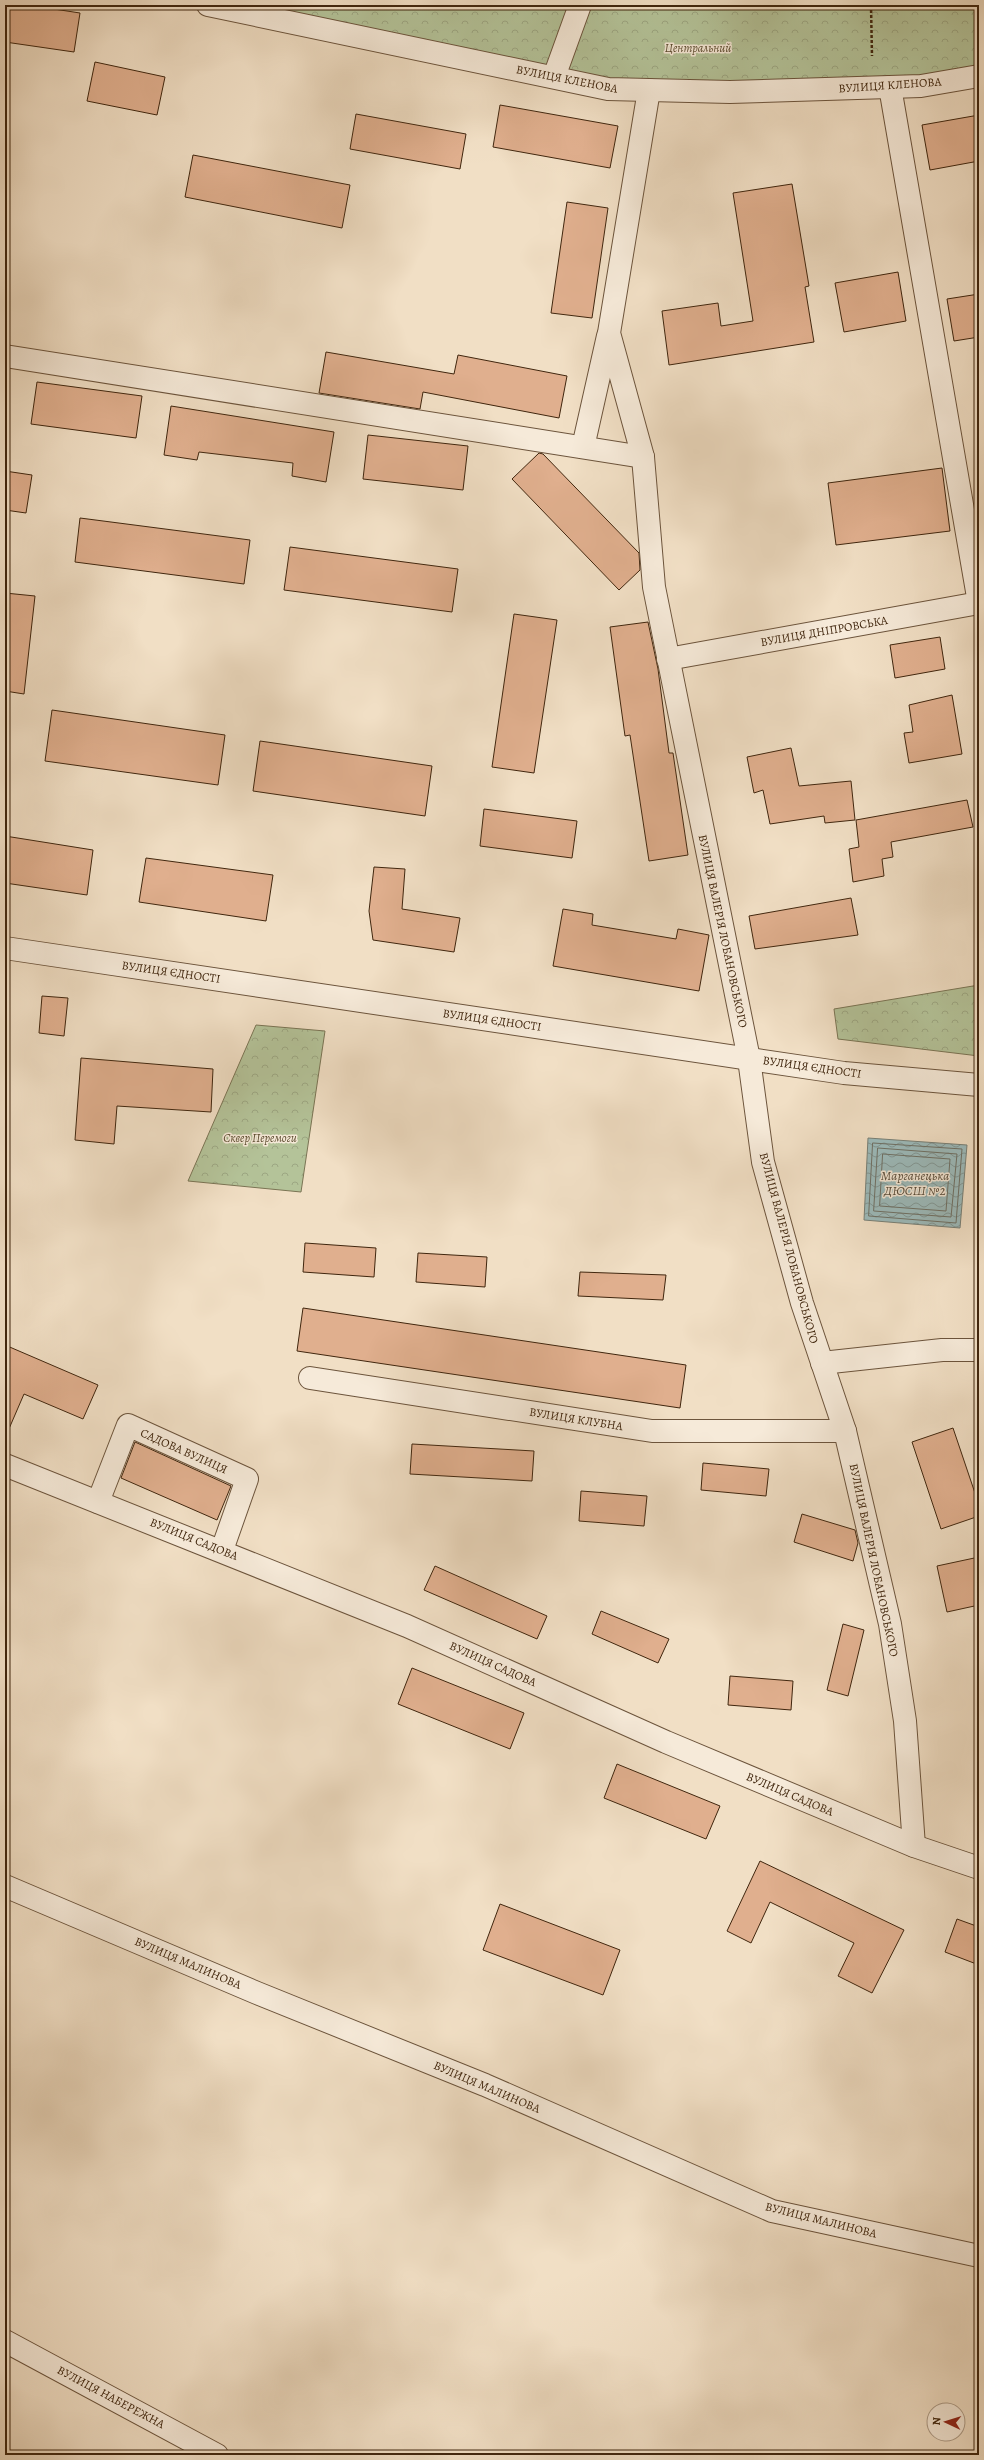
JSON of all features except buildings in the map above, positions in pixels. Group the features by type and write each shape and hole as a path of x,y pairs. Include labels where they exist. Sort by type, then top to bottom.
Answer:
{"street":[{"name":"ВУЛИЦЯ КЛЕНОВА","path":"208,5 608,89 730,92 921,86 979,76"},
{"path":"554,78 580,5"},
{"path":"890,86 979,603"},
{"path":"583,447 609,333 649,90"},
{"name":"ВУЛИЦЯ ВАЛЕРІЯ ЛОБАНОВСЬКОГО","path":"609,333 643,457 654,587 749,1059 763,1162 802,1303 845,1431 890,1624 905,1721 914,1846"},
{"path":"5,356 643,457"},
{"name":"ВУЛИЦЯ ДНІПРОВСЬКА","path":"668,659 979,603"},
{"name":"ВУЛИЦЯ ЄДНОСТІ","path":"5,948 844,1073 978,1091"},
{"path":"822,1363 942,1350 979,1350"},
{"name":"ВУЛИЦЯ КЛУБНА","path":"310,1378 652,1431 845,1431"},
{"name":"САДОВА ВУЛИЦЯ","path":"98,1502 128,1425 246,1479 222,1550"},
{"name":"ВУЛИЦЯ САДОВА","path":"5,1465 222,1550 407,1626 666,1742 914,1846 979,1868"},
{"name":"ВУЛИЦЯ МАЛИНОВА","path":"5,1886 257,1992 485,2085 772,2211 979,2256"},
{"name":"ВУЛИЦЯ НАБЕРЕЖНА","path":"5,2341 217,2455"}],"path":[{"path":"871,5 872,56"}],"green space":[{"name":"Центральний","path":"290,5 979,5 979,76 608,89 284,20"},
{"path":"979,985 979,1056 838,1039 834,1009"},
{"name":"Сквер Перемоги","path":"256,1025 325,1031 301,1192 188,1181"}],"water":[{"name":"Марганецька ДЮСШ №2","path":"868,1138 967,1145 960,1228 864,1220"}]}
